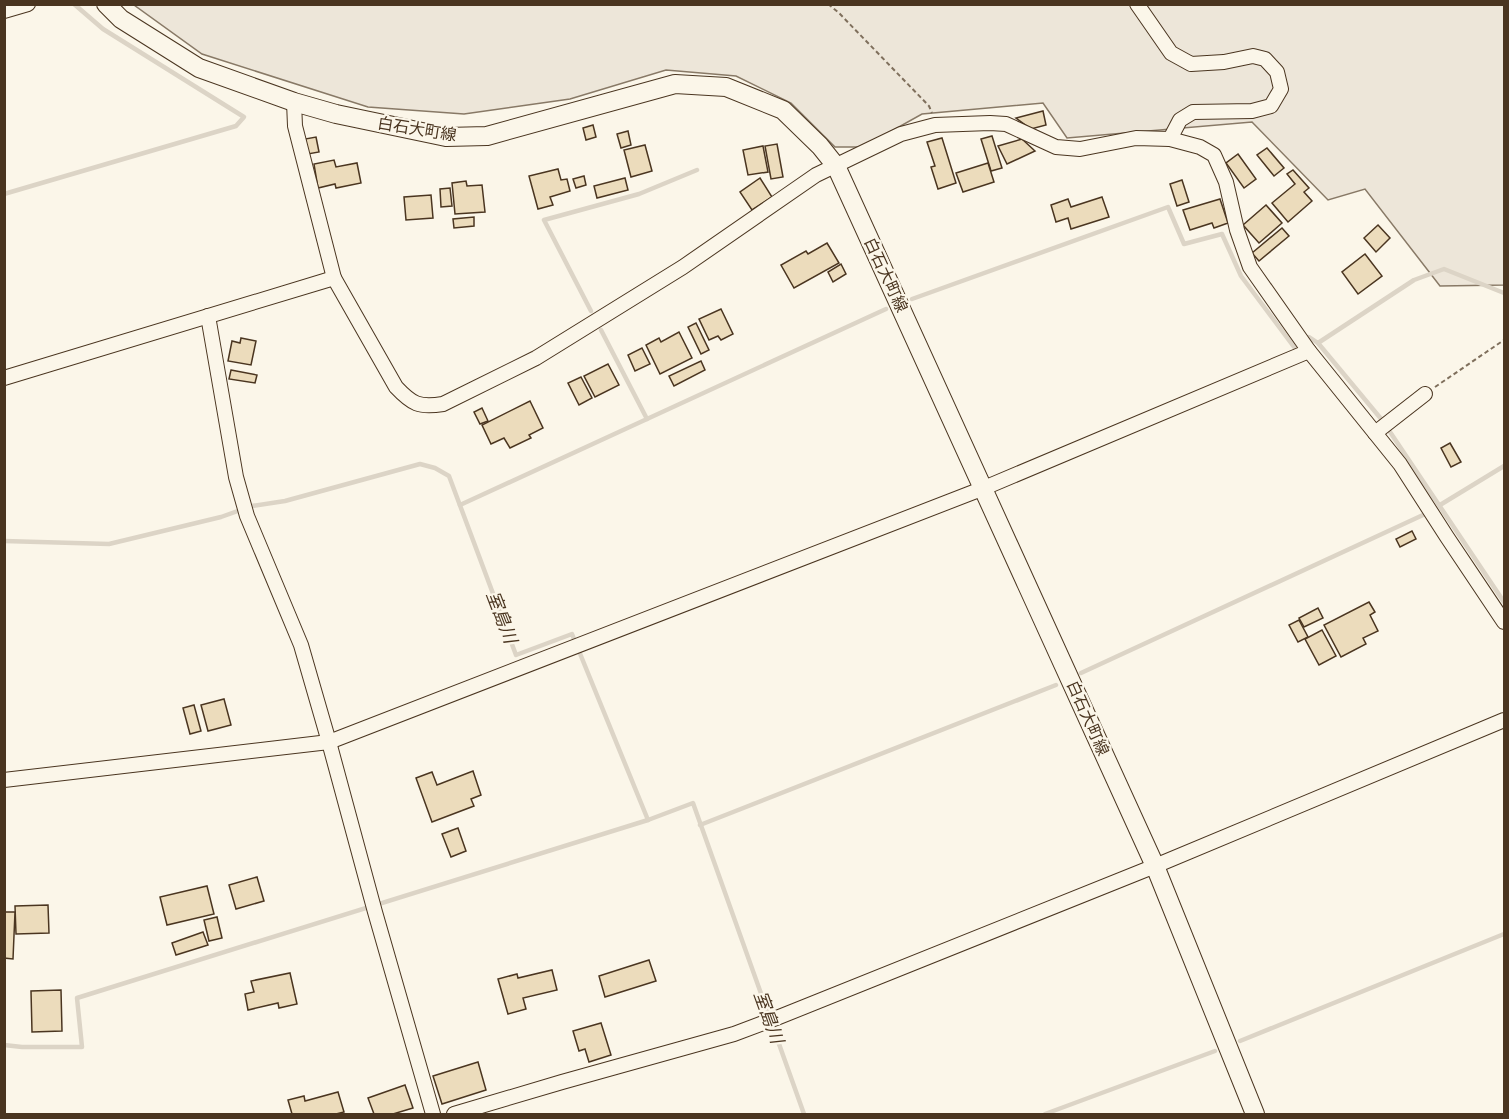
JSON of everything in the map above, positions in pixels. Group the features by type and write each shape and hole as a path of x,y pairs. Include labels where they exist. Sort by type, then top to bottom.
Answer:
{"main road":[{"name":"白石大町線","path":"106,4 121,19 199,68 294,102 336,114 446,137 487,136 675,84 726,87 783,110 820,146 836,166 1155,866 1255,1114"}],"street":[{"path":"4,11 28,4"},
{"path":"1137,4 1171,53 1191,64 1224,62 1253,56 1265,59 1277,72 1281,89 1271,106 1252,111 1193,112 1180,120 1170,139"},
{"path":"294,102 295,126 334,278 396,387 408,400 428,407 442,404 536,358 683,267 816,175 901,134 935,124 990,123 1006,124 1056,147 1080,149 1136,138 1170,139 1200,147 1214,155 1226,182 1237,230 1250,267 1309,351 1382,427 1400,464 1504,622"},
{"path":"4,378 334,278"},
{"path":"208,316 236,477 247,516 301,645 433,1114"},
{"path":"4,780 329,742 984,488 1309,351"},
{"path":"1382,427 1425,394"},
{"path":"454,1114 734,1034 761,1024 1155,866 1504,720"}],"path":[{"path":"828,4 929,106 935,124"},
{"path":"1425,394 1504,340"}],"shaded area":[{"path":"134,5 1504,5 1504,285 1440,286 1365,189 1328,200 1252,122 1067,138 1043,103 922,114 863,147 835,147 791,103 736,76 666,70 570,99 464,114 368,107 202,54"}],"building":[{"path":"1043,111 1046,125 1031,129 1016,118"},
{"path":"593,125 596,137 586,140 583,128"},
{"path":"628,131 631,145 621,148 617,134"},
{"path":"992,136 1002,168 991,171 981,139"},
{"path":"316,137 319,152 308,154 305,139"},
{"path":"942,138 956,183 938,189 931,167 935,166 927,142"},
{"path":"1022,139 1035,151 1007,164 998,146"},
{"path":"777,144 783,177 771,179 765,146"},
{"path":"645,145 652,171 631,177 624,150"},
{"path":"763,146 768,172 748,175 743,150"},
{"path":"1267,148 1284,168 1274,176 1257,155"},
{"path":"1238,154 1256,179 1244,188 1226,163"},
{"path":"334,160 336,167 357,163 361,183 336,188 335,184 318,188 314,164"},
{"path":"988,163 994,182 963,192 956,173"},
{"path":"558,169 561,180 567,179 570,191 550,197 553,205 538,209 529,176"},
{"path":"1293,170 1309,188 1304,192 1312,201 1288,222 1272,203 1295,184 1287,174"},
{"path":"584,176 586,185 576,188 573,179"},
{"path":"625,178 628,190 597,198 594,186"},
{"path":"760,178 772,197 752,210 740,192"},
{"path":"1182,180 1189,202 1177,206 1170,184"},
{"path":"466,181 467,186 482,185 485,212 455,214 452,183"},
{"path":"450,188 452,206 441,207 440,189"},
{"path":"431,195 433,218 406,220 404,197"},
{"path":"1102,197 1109,217 1071,229 1068,218 1056,222 1051,205 1068,199 1071,207"},
{"path":"1220,199 1228,223 1214,228 1212,223 1190,230 1183,210"},
{"path":"1266,205 1282,223 1259,243 1243,225"},
{"path":"474,217 474,226 454,228 453,219"},
{"path":"1378,225 1390,238 1376,252 1364,238"},
{"path":"1282,228 1289,236 1259,261 1252,253"},
{"path":"827,243 839,263 794,288 781,265 806,251 808,254"},
{"path":"1365,254 1382,276 1358,294 1342,272"},
{"path":"841,264 846,274 833,282 828,272"},
{"path":"721,309 733,334 721,340 718,336 709,340 699,319"},
{"path":"696,323 709,350 701,354 688,327"},
{"path":"679,332 692,358 660,374 646,345 659,338 661,342"},
{"path":"241,338 256,341 251,365 228,361 232,341 240,343"},
{"path":"642,348 650,364 635,371 628,355"},
{"path":"701,361 705,370 674,386 669,376"},
{"path":"608,364 619,385 595,397 584,376"},
{"path":"231,370 257,375 255,383 229,379"},
{"path":"581,377 592,398 579,405 568,383"},
{"path":"530,401 543,428 529,435 531,438 510,448 504,438 491,444 482,425"},
{"path":"482,408 488,421 480,424 474,412"},
{"path":"1450,443 1461,462 1451,467 1441,448"},
{"path":"1412,531 1416,539 1400,547 1396,539"},
{"path":"1369,602 1375,612 1370,615 1378,631 1363,638 1366,644 1341,657 1324,625"},
{"path":"1318,608 1323,618 1304,627 1299,618"},
{"path":"1299,620 1308,637 1298,642 1289,625"},
{"path":"1322,630 1336,656 1319,665 1305,639"},
{"path":"224,699 231,725 208,731 201,705"},
{"path":"194,705 201,731 190,734 183,708"},
{"path":"473,771 481,795 471,799 474,806 432,822 416,778 432,772 437,785"},
{"path":"458,828 466,851 451,857 442,834"},
{"path":"257,877 264,901 236,909 229,885"},
{"path":"207,886 214,914 167,925 160,897"},
{"path":"48,905 49,933 16,934 15,906"},
{"path":"4,912 15,912 13,959 4,958"},
{"path":"217,917 222,938 209,941 204,920"},
{"path":"203,932 208,945 176,955 172,943"},
{"path":"649,960 656,981 605,997 599,976"},
{"path":"552,970 557,990 523,998 526,1009 508,1014 498,979 517,974 518,978"},
{"path":"290,973 297,1004 279,1008 278,1003 248,1010 245,994 254,992 251,981"},
{"path":"61,990 62,1031 32,1032 31,991"},
{"path":"601,1023 611,1055 589,1062 585,1049 579,1051 573,1031"},
{"path":"478,1062 486,1090 442,1104 433,1076"},
{"path":"405,1085 413,1108 393,1114 374,1114 368,1098"},
{"path":"338,1092 344,1112 292,1114 288,1100 304,1096 305,1101"}],"waterway":[{"path":"4,194 236,126 244,117 103,29 74,4"},
{"path":"591,311 544,220 639,194 697,170"},
{"path":"912,299 1168,207 1184,244 1222,234 1241,276 1294,347"},
{"path":"1318,343 1414,280 1444,269 1504,293"},
{"path":"460,505 886,309"},
{"path":"601,330 647,419"},
{"path":"1309,337 1318,343 1382,420 1504,602"},
{"name":"室島川","path":"4,541 109,544 221,517 252,506 285,501 420,464 435,468 449,476 516,655 572,634 648,820 693,803 804,1114"},
{"path":"1440,505 1504,466"},
{"path":"1081,673 1423,515"},
{"path":"700,825 1056,685"},
{"path":"4,1045 82,1047 77,998 648,820"},
{"path":"1240,1041 1504,934"},
{"path":"1045,1114 1215,1051"}]}
